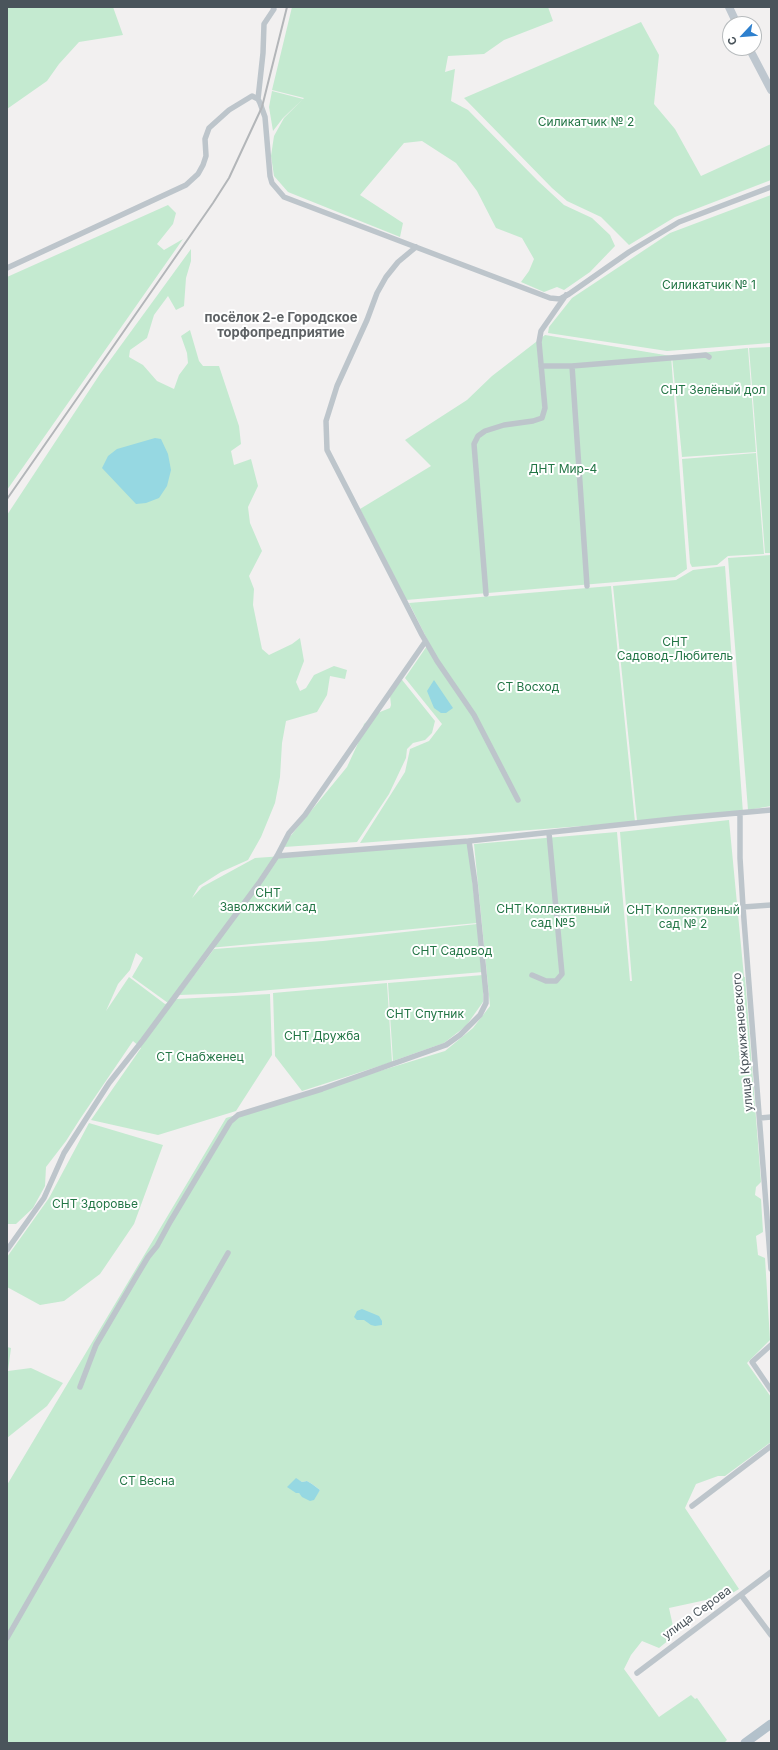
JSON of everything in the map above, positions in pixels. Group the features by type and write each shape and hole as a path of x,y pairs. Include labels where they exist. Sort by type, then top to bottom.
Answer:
{"main road":[{"path":"728,7 733,16"},
{"path":"753,56 771,90"},
{"path":"745,1743 771,1724"}],"street":[{"path":"273,7 274,9 264,24 263,53 258,99 265,117 270,176 272,183 279,193 284,197 550,298 560,299 629,252 679,222 771,187"},
{"path":"7,268 186,185 198,174 203,166 206,156 205,140 209,128 223,114 243,100 252,96 258,99"},
{"path":"416,247 398,262 376,293 366,320 337,386 326,421 327,450 425,642 474,715 518,800"},
{"path":"486,594 474,444 478,436 485,431 504,425 534,421 542,418 545,408 539,342 541,331 566,295"},
{"path":"541,366 572,366 706,355 709,357"},
{"path":"572,366 587,586"},
{"path":"7,1250 44,1198 64,1153 109,1083 143,1040 277,856 289,833 305,815 425,642"},
{"path":"277,856 470,841 771,810"},
{"name":"улица Кржижановского","path":"740,813 740,858 743,907 771,1269"},
{"path":"532,975 546,981 556,981 562,974 549,833"},
{"path":"80,1387 96,1345 136,1276 157,1246 230,1122 238,1115 307,1092 322,1089 446,1045 460,1035 480,1015 486,1003 486,994 470,841"},
{"path":"743,907 771,904"},
{"path":"760,1118 771,1117"},
{"path":"7,1638 228,1254"},
{"path":"771,1346 752,1362 771,1390"},
{"path":"692,1506 771,1446"},
{"name":"улица Серова","path":"637,1673 665,1650 771,1572"},
{"path":"741,1595 771,1635"}],"green space":[{"path":"7,7 113,7 123,35 79,42 59,64 47,81 7,109"},
{"path":"292,7 548,7 553,21 504,40 484,54 448,56 445,72 455,69 451,101 468,110 538,181 564,205 592,218 610,235 615,246 590,272 564,290 557,287 544,292 521,282 529,271 534,259 522,238 496,228 477,191 456,163 422,141 404,143 360,195 403,223 400,237 288,192 274,176 271,156 274,136 284,118 304,98 272,90"},
{"name":"Силикатчик № 2","path":"641,22 659,55 654,104 675,129 701,176 771,144 771,180 675,217 629,245 601,217 567,201 552,188 464,98"},
{"path":"272,91 303,99 283,118 273,131 269,107"},
{"name":"Силикатчик № 1","path":"771,195 771,343 667,351 548,333 549,327 572,298 670,233"},
{"path":"168,205 176,213 173,224 157,244 164,250 183,239 7,490 7,277"},
{"path":"191,249 191,261 186,278 184,306 176,310 168,296 154,315 147,338 130,350 129,357 143,365 157,381 174,389 179,375 188,363 187,353 181,336 190,330 199,361 203,366 219,366 239,426 241,444 231,451 234,465 251,459 258,486 248,507 250,523 262,551 249,576 254,589 253,605 262,649 269,655 292,644 300,638 304,661 296,682 300,691 306,688 314,675 334,666 347,670 345,679 330,676 327,695 317,712 286,721 282,743 280,777 275,803 261,837 248,860 221,872 199,886 192,898 202,887 255,858 468,843 477,923 209,948 168,1003 177,999 270,994 272,1055 236,1111 158,1135 91,1120 141,1048 133,1041 66,1141 46,1167 45,1186 33,1208 16,1224 7,1224 7,515 100,374","holes":["136,953 143,958 132,977 168,1003 165,1004 129,977 106,1011 118,984 130,970"]},
{"name":"ДНТ Мир-4","path":"545,335 671,356 687,569 675,577 406,600 360,509 431,466 405,440 467,400 492,376"},
{"path":"771,347 771,553 765,553 749,348"},
{"name":"СНТ Зелёный дол","path":"748,348 756,452 682,457 672,356"},
{"path":"756,453 764,554 728,556 717,565 692,567 690,563 682,459"},
{"path":"771,555 771,806 748,810 728,558"},
{"name":"СНТ Садовод-Любитель","path":"725,566 743,813 637,821 613,586 676,580 693,570"},
{"name":"СТ Восход","path":"611,586 635,822 360,843 405,772 410,749 429,741 442,724 405,678 429,643 409,603"},
{"path":"399,676 435,721 432,733 425,740 413,743 407,749 406,758 389,794 357,842 284,847 288,839 347,767 359,741 364,724 375,714 390,708 390,696"},
{"path":"729,820 745,977 761,1182 756,1187 755,1195 761,1199 763,1232 756,1236 758,1255 765,1258 770,1340 747,1363 771,1397 771,1442 725,1476 718,1476 696,1484 685,1508 739,1589 729,1595 669,1608 675,1635 659,1648 642,1641 631,1655 624,1669 659,1717 691,1695 695,1699 697,1698 727,1740 724,1743 7,1743 7,1485 226,1118 445,1051 473,1028 490,1006 474,844 617,832 630,981 632,981 620,832","holes":["298,1480 302,1482 307,1481 320,1490 316,1495 302,1495 299,1493"]},
{"name":"СНТ Садовод","path":"477,924 483,972 235,993 179,995 214,949 323,941"},
{"name":"СНТ Спутник","path":"483,975 483,1002 466,1026 444,1043 393,1061 388,983"},
{"name":"СНТ Дружба","path":"387,983 392,1062 302,1091 275,1056 273,993"},
{"name":"СНТ Здоровье","path":"89,1123 163,1145 134,1224 100,1274 64,1301 40,1305 7,1287 7,1257 49,1198"},
{"path":"7,1347 11,1348 8,1371 31,1368 63,1383 47,1406 7,1438"}],"water":[{"path":"155,438 161,439 168,454 171,470 167,486 159,498 146,503 136,504 102,468 108,456 117,449"},
{"path":"434,680 453,708 446,713 441,713 434,708 427,691"},
{"path":"362,1309 379,1316 382,1321 382,1325 375,1326 364,1320 357,1320 354,1317 357,1311"},
{"path":"296,1478 302,1482 307,1481 320,1490 314,1500 310,1501 287,1487"}],"railway":[{"path":"7,499 229,178 262,107 287,7"}],"district":[{"name":"посёлок 2-е Городское торфопредприятие","path":"281,326"}],"park label":[{"name":"СНТ Заволжский сад","path":"268,900"},
{"name":"СНТ Коллективный сад №5","path":"553,916"},
{"name":"СНТ Коллективный сад № 2","path":"683,917"},
{"name":"СТ Снабженец","path":"200,1057"},
{"name":"СТ Весна","path":"147,1481"}]}
